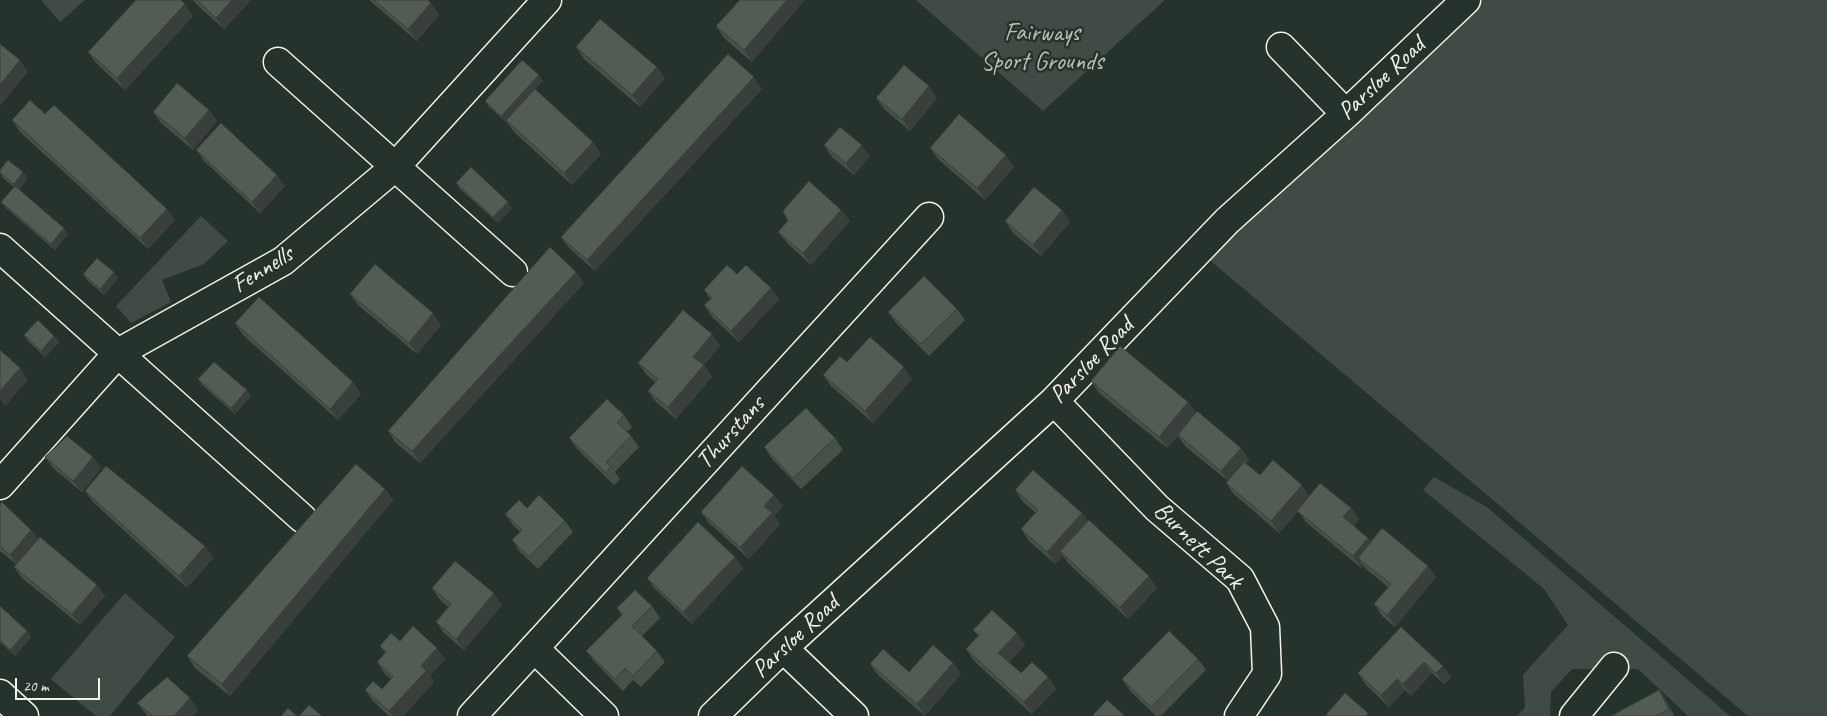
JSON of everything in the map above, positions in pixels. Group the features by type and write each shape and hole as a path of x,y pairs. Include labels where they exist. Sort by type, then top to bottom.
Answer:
{"street":[{"name":"Fennells","path":"0,485 118,354 284,261 395,167 547,0"},
{"name":"Parsloe Road","path":"713,716 782,648 1054,401 1227,221 1346,114 1466,0"},
{"path":"1281,47 1346,114"},
{"path":"278,62 512,272"},
{"name":"Thurstans","path":"472,716 929,217"},
{"path":"0,248 302,518"},
{"name":"Burnett Park","path":"1054,401 1157,508 1240,580 1265,627 1267,674 1239,716"},
{"path":"534,648 604,716"},
{"path":"782,648 854,716"},
{"path":"1574,716 1614,667"},
{"path":"0,694 24,716"}],"green space":[{"path":"41,0 85,0 60,22"},
{"name":"Fairways Sport Grounds","path":"916,0 1165,0 1043,111"},
{"path":"1456,0 1827,0 1827,716 1748,716 1199,251"},
{"path":"201,216 228,241 204,264 162,280 171,302 131,323 116,306"},
{"path":"1434,477 1487,507 1730,716 1688,716 1638,669 1572,669 1551,692 1550,716 1517,716 1525,708 1523,675 1568,625 1544,589 1423,490"},
{"path":"125,593 175,637 110,716 96,716 51,679"}],"building":[{"path":"136,0 181,0 185,4 117,78 88,52"},
{"path":"197,0 232,0 216,18"},
{"path":"374,0 428,0 431,3 408,29"},
{"path":"740,0 787,0 744,50 716,26"},
{"path":"600,19 657,67 632,95 576,47"},
{"path":"0,44 20,60 0,85"},
{"path":"728,54 754,77 587,260 561,237"},
{"path":"522,60 539,75 501,116 485,101"},
{"path":"904,65 929,86 902,119 876,98"},
{"path":"177,83 209,110 185,138 153,112"},
{"path":"535,89 593,142 564,173 506,120"},
{"path":"30,100 45,114 54,105 167,209 140,238 12,120"},
{"path":"959,114 1006,155 977,188 930,148"},
{"path":"221,123 277,175 252,202 196,150"},
{"path":"840,127 862,145 846,163 824,145"},
{"path":"8,160 23,172 14,184 0,173 0,170"},
{"path":"471,167 508,202 493,217 456,183"},
{"path":"809,181 841,210 803,253 778,232 788,221 783,211"},
{"path":"15,186 64,228 51,244 1,202"},
{"path":"1034,187 1062,210 1033,245 1005,221"},
{"path":"550,247 576,272 412,451 388,431"},
{"path":"97,258 114,272 100,289 83,274"},
{"path":"375,264 433,313 409,343 350,294"},
{"path":"727,265 737,274 746,265 771,288 731,331 704,305 712,298 704,290"},
{"path":"924,276 957,309 921,344 888,312"},
{"path":"259,297 353,382 330,409 235,323"},
{"path":"683,310 712,334 693,357 704,365 668,407 648,391 658,379 638,363"},
{"path":"38,320 54,336 41,351 24,335"},
{"path":"870,337 904,367 865,411 823,375 840,356 847,362"},
{"path":"1120,346 1188,402 1159,437 1091,381"},
{"path":"0,350 20,368 0,391"},
{"path":"214,362 247,390 231,408 198,379"},
{"path":"607,399 624,415 617,422 631,436 606,462 611,467 606,473 569,438"},
{"path":"806,408 835,438 793,478 764,447"},
{"path":"1197,411 1241,448 1221,471 1178,435"},
{"path":"67,436 93,457 73,481 45,457"},
{"path":"1273,460 1302,485 1271,521 1226,483 1244,462 1260,475"},
{"path":"356,464 385,489 222,684 187,656"},
{"path":"106,466 205,546 179,576 85,491"},
{"path":"742,466 774,495 764,506 772,513 740,547 701,512"},
{"path":"1033,470 1082,513 1047,552 1021,529 1038,510 1015,490"},
{"path":"1320,483 1351,508 1343,517 1368,538 1353,556 1297,511"},
{"path":"539,495 565,521 529,557 512,540 522,530 505,514 519,500 527,508"},
{"path":"2,502 31,530 10,555 0,546 0,504"},
{"path":"1089,520 1149,576 1120,607 1060,551"},
{"path":"698,522 735,557 683,612 647,578"},
{"path":"1382,528 1428,566 1387,615 1374,604 1391,584 1358,558"},
{"path":"40,537 97,585 72,614 14,567"},
{"path":"455,561 494,593 456,639 436,622 451,604 432,588"},
{"path":"635,590 652,606 632,626 657,651 633,676 625,668 615,679 586,651 623,614 617,608"},
{"path":"0,606 27,631 10,650 0,640"},
{"path":"992,610 1017,633 998,653 1021,673 1032,662 1048,677 1024,702 966,649 979,635 973,630"},
{"path":"413,626 437,648 421,666 426,671 389,711 365,690 373,681 382,689 393,677 377,662 386,652 380,646 391,633 400,641"},
{"path":"1401,627 1443,666 1436,673 1424,662 1403,684 1397,679 1381,695 1358,673"},
{"path":"1169,631 1198,659 1151,707 1122,679"},
{"path":"933,645 953,663 917,704 870,664 883,649 909,672"},
{"path":"167,677 190,698 174,716 153,716 137,703"},
{"path":"1659,690 1669,709 1656,716 1611,716"},
{"path":"1345,693 1368,713 1366,716 1325,716"},
{"path":"1107,700 1125,716 1092,716"},
{"path":"309,705 322,716 299,716"},
{"path":"288,708 297,716 281,716"}]}
